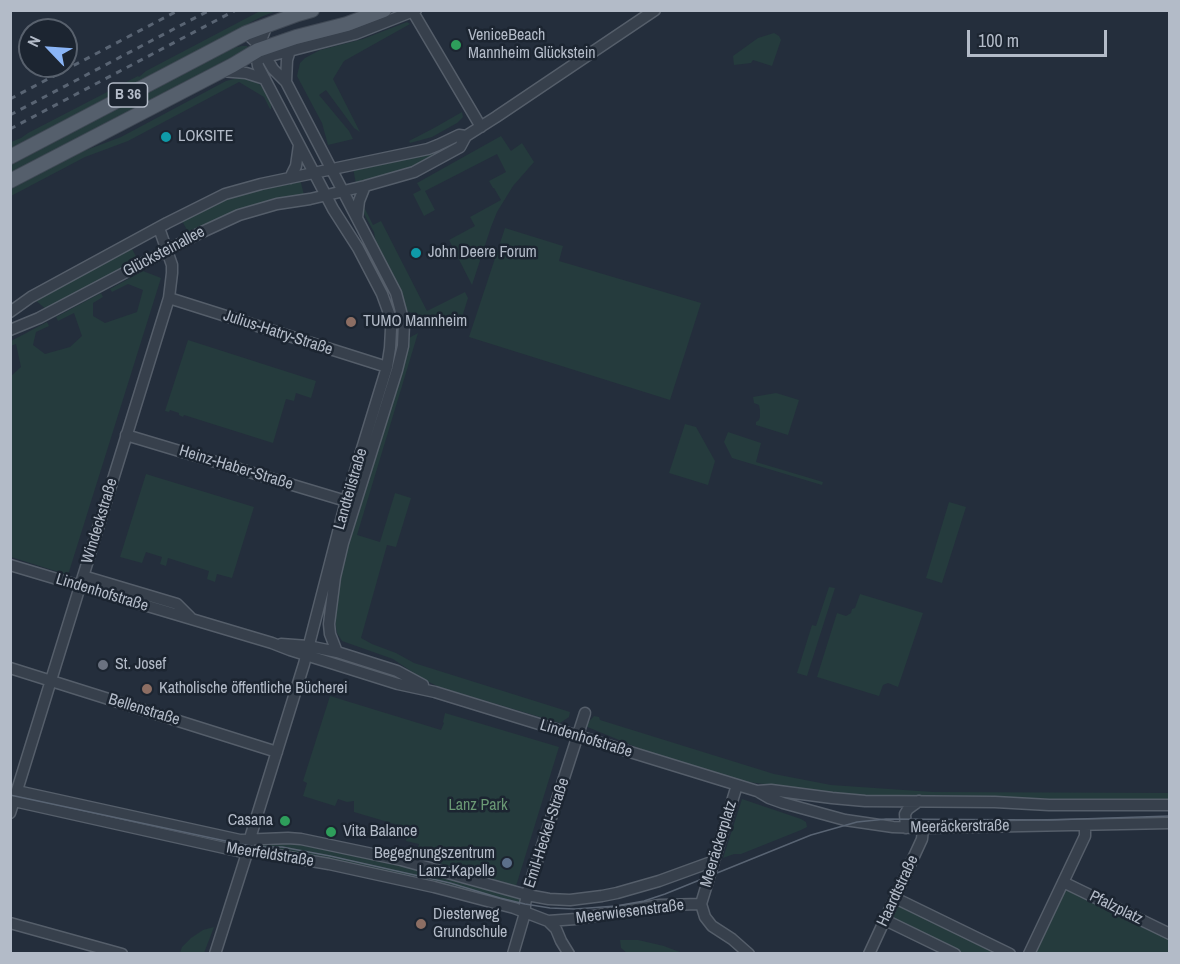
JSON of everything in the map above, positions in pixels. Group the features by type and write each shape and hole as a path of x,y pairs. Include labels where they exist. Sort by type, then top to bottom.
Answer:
{"main road":[{"path":"246,33 264,19 286,10"},
{"name":"B 36","path":"10,157 246,33 312,10"},
{"name":"B 36","path":"10,181 260,52 296,37 347,24 384,10"}],"street":[{"path":"466,136 655,10"},
{"path":"267,25 260,52 289,51 355,34 415,11 481,126"},
{"name":"Landteilstraße","path":"246,33 273,69 286,82 396,293 404,323 403,346 397,370 343,543 335,578 329,624 337,652"},
{"path":"286,82 289,51 296,37"},
{"name":"Landteilstraße","path":"215,954 307,650 346,501 387,368 391,329 385,300 358,248 314,174 265,79 260,52"},
{"path":"227,68 265,79"},
{"name":"Glücksteinallee","path":"10,312 31,297 225,194 251,186 428,149 459,135 466,136 460,147 414,172 365,186 277,204 214,226 39,318 10,330"},
{"path":"290,178 297,161 298,144"},
{"path":"357,219 358,201 365,186"},
{"name":"Windeckstraße","path":"10,813 169,298 172,265 159,228"},
{"name":"Julius-Hatry-Straße","path":"169,298 387,368"},
{"name":"Heinz-Haber-Straße","path":"126,435 346,501"},
{"name":"Lindenhofstraße","path":"10,565 82,581 194,620 272,643 307,650 337,652 397,671 435,692"},
{"name":"Lindenhofstraße","path":"307,650 398,684 435,692 737,785"},
{"name":"Bellenstraße","path":"10,668 277,752"},
{"name":"Emil-Heckel-Straße","path":"513,954 525,912 527,894 585,713"},
{"name":"Meeräckerstraße","path":"737,785 783,803 845,820 893,827 1170,823"},
{"name":"Meeräckerplatz","path":"701,904 737,785"},
{"name":"Meeräckerstraße","path":"757,791 771,790 865,801 1170,805"},
{"name":"Meerfeldstraße","path":"16,796 238,851 249,845 288,838 301,839 400,860 527,894"},
{"path":"906,828 905,814 919,801"},
{"path":"1029,954 1084,836 1085,825"},
{"name":"Haardtstraße","path":"869,954 922,839 922,828"},
{"name":"Meerfeldstraße","path":"249,845 434,887 525,912"},
{"name":"Meerwiesenstraße","path":"527,894 549,899 570,900 602,896 637,888 714,861"},
{"name":"Pfalzplatz","path":"1063,882 1170,934"},
{"path":"895,898 1010,954"},
{"name":"Meerwiesenstraße","path":"525,912 548,921 576,919 660,905 701,904 705,917 712,926 749,954"},
{"path":"885,920 956,954"},
{"path":"548,921 556,929 569,954"},
{"path":"10,923 107,952 122,954"}],"green space":[{"path":"262,10 276,11 11,148 11,142 139,77 146,71"},
{"path":"407,22 410,24 344,61 333,79 360,132 354,128 326,90 319,95 353,139 328,145 322,123 297,76 300,63 320,50 363,39"},
{"path":"774,33 781,40 772,66 753,60 751,63 734,65 733,56 758,38"},
{"path":"242,46 249,48 11,173 11,165 232,48"},
{"path":"245,77 264,88 271,101 271,109 264,97 239,82 128,141 85,157 11,196 11,189 81,152 121,137 226,81"},
{"path":"462,112 463,117 457,123 432,137 410,143 409,141"},
{"path":"501,136 511,151 522,143 534,162 513,186 497,212 472,285 449,240 475,226 470,217 501,200 489,181 506,172 497,154 425,191 435,210 424,216 413,194 421,190 417,183"},
{"path":"460,139 402,172 356,184 353,168"},
{"path":"300,179 304,195 190,235 182,221 219,200"},
{"path":"364,207 373,225 381,221 427,311 465,292 468,298 459,327 406,311 376,245 374,232 362,208"},
{"path":"505,228 563,246 559,261 701,303 670,400 469,337"},
{"path":"131,247 139,262 48,311 34,299"},
{"path":"143,271 161,278 68,575 11,557 11,376 21,367 16,344 11,346 11,341 47,322 49,326 36,332 33,345 45,354 70,347 82,336 74,313 58,321 56,317 101,293 103,297 93,303 93,316 105,323 137,312 143,290 128,284 112,292 110,289"},
{"path":"418,333 357,535 380,542 395,493 411,498 396,547 387,545 361,638 414,663 570,712 569,717 560,723 439,687 393,659 342,641 337,633 334,617 341,563 407,339"},
{"path":"188,340 316,381 311,398 296,393 294,401 286,399 273,443 184,415 183,417 170,410 165,411"},
{"path":"776,393 799,400 788,435 756,425 760,417 760,410 759,405 754,403 753,397"},
{"path":"685,424 696,427 715,461 708,485 669,473"},
{"path":"728,432 761,443 756,462 823,482 822,485 732,458 724,442"},
{"path":"146,474 254,507 232,578 217,574 215,582 207,579 209,571 168,558 166,566 160,564 162,557 146,552 142,563 120,557"},
{"path":"949,502 966,507 942,583 926,578"},
{"path":"829,587 835,588 807,676 797,673 812,625 816,626"},
{"path":"860,594 923,613 898,687 888,683 883,685 879,696 817,677 837,613 846,616 851,613"},
{"name":"Lanz Park","path":"330,696 441,730 445,713 559,747 516,886 416,856 419,844 406,841 408,828 354,812 354,801 347,802 338,799 335,806 303,796 307,783 303,781"},
{"path":"594,716 599,717 600,720 774,774 831,785 933,792 1169,793 1169,803 910,799 835,793 740,781 663,758 585,726"},
{"path":"742,799 801,819 806,822 807,827 741,854 723,858"},
{"path":"288,838 401,860 526,900 525,913 248,850 250,840"},
{"path":"1063,885 1169,937 1169,953 1029,954"},
{"path":"895,898 1010,953 955,953 885,920"},
{"path":"214,927 204,953 180,953 182,947 191,938 203,930"},
{"path":"620,940 638,940 682,953 627,953 621,948"}],"tram line":[{"path":"10,795 235,843 256,847 282,847 330,856 450,883 525,904 575,909 644,901 811,835 857,822 886,819 1050,820 1170,816"}],"railway":[{"path":"10,99 179,10"},
{"path":"10,115 210,10"},
{"path":"10,129 236,10"}],"place":[{"name":"VeniceBeach Mannheim Glückstein","path":"456,45"},
{"name":"LOKSITE","path":"166,137"},
{"name":"John Deere Forum","path":"416,253"},
{"name":"TUMO Mannheim","path":"351,322"},
{"name":"St. Josef","path":"103,665"},
{"name":"Katholische öffentliche Bücherei","path":"147,689"},
{"name":"Casana","path":"285,821"},
{"name":"Vita Balance","path":"331,832"},
{"name":"Begegnungszentrum Lanz-Kapelle","path":"507,863"},
{"name":"Diesterweg Grundschule","path":"421,924"}]}
